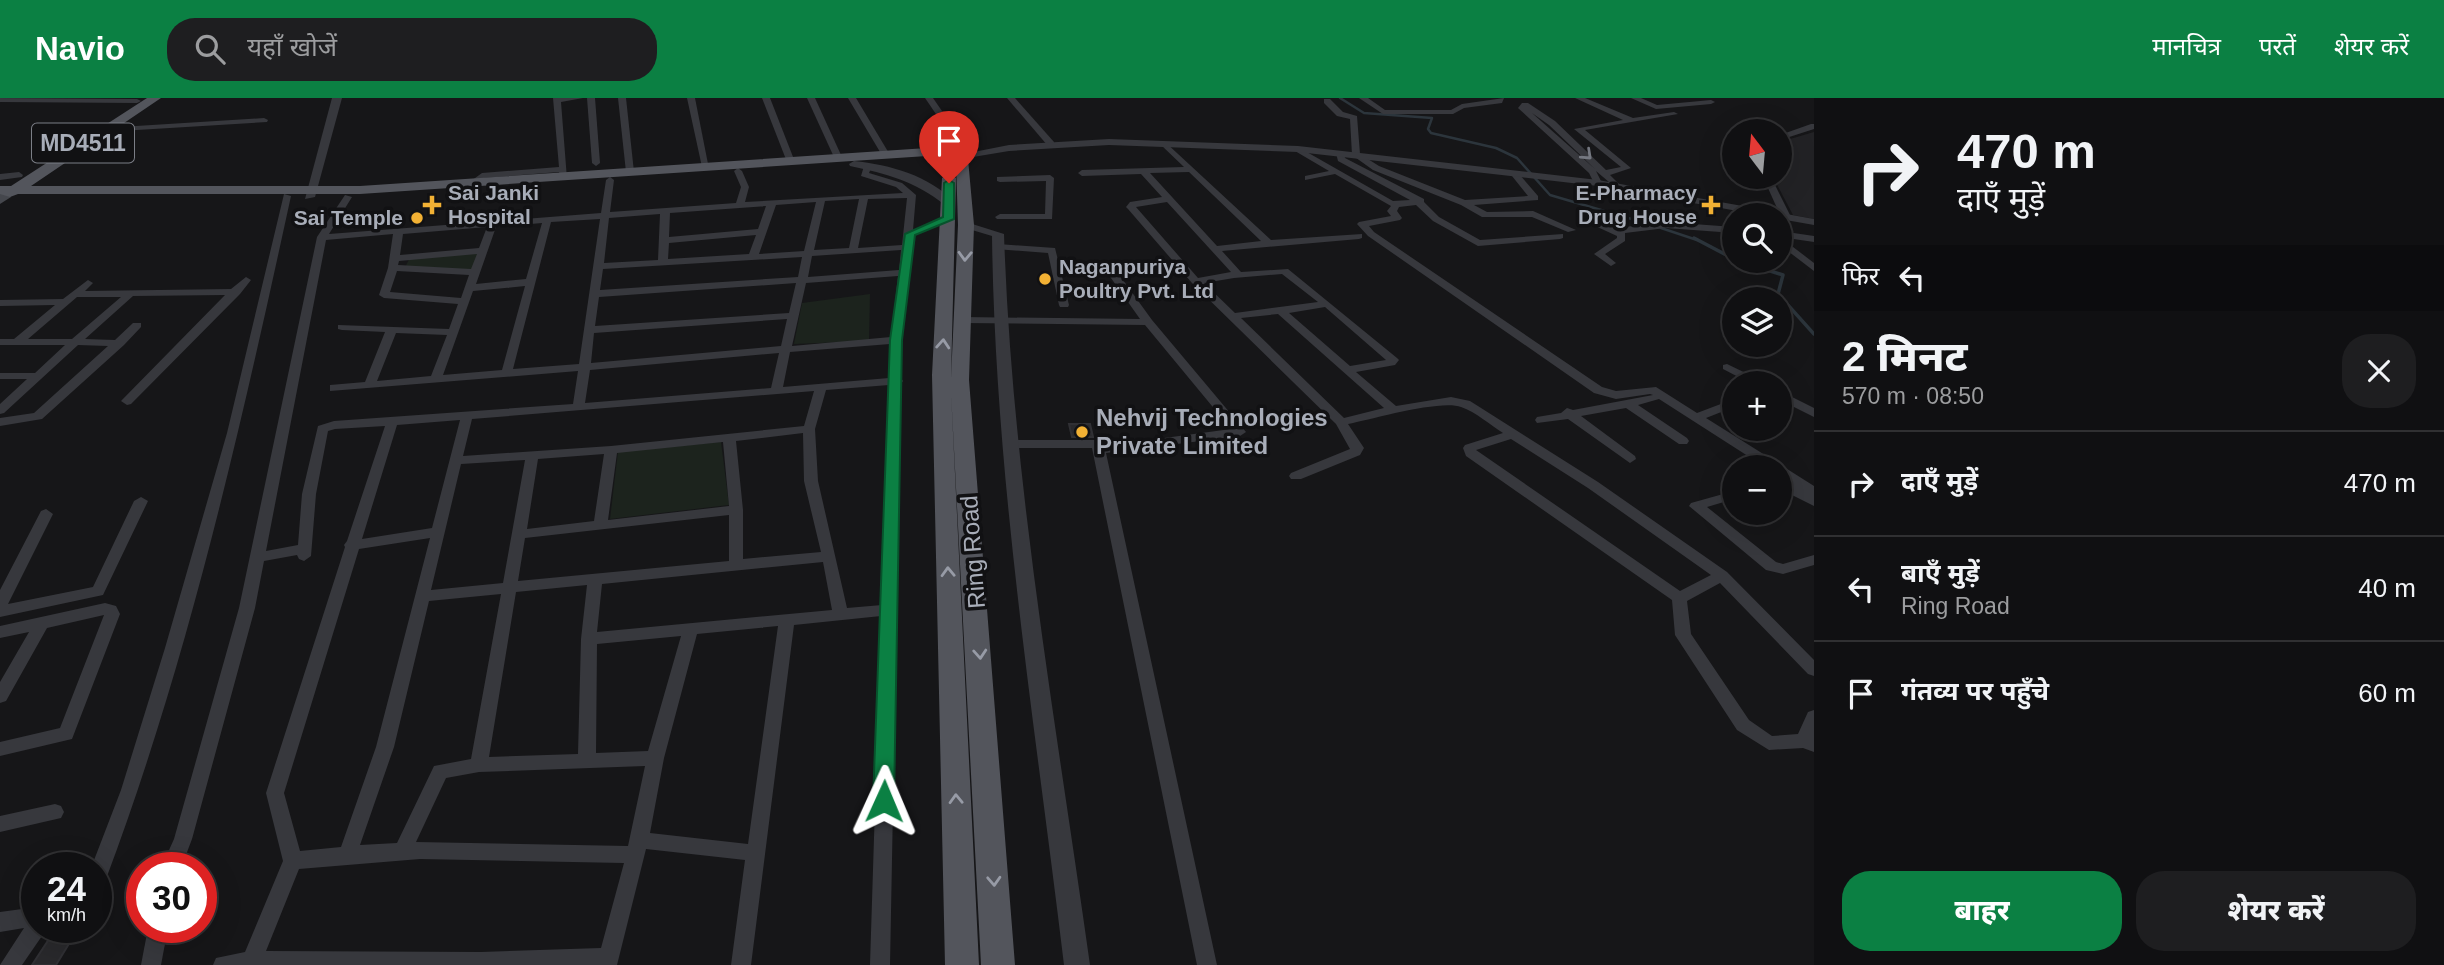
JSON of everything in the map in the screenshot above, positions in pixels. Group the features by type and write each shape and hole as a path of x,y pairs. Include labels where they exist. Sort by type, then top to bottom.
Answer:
{"main road":[{"name":"MD4511","path":"3,193 155,98"},
{"name":"MD4511","path":"3,193 19,175 140,100"},
{"path":"3,193 311,193 474,183 563,173 630,172 885,153 952,155"},
{"path":"3,193 287,196 311,193 348,197 861,165 952,155"},
{"name":"Ring Road","path":"952,155 948,163 962,320 960,380 981,667 998,965"},
{"name":"Ring Road","path":"954,216 941,375 962,965"}],"street":[{"path":"311,193 337,98"},
{"path":"563,173 557,99 579,98"},
{"path":"591,98 596,163"},
{"path":"622,98 630,172"},
{"path":"691,98 706,167"},
{"path":"766,98 790,160 885,153 852,98"},
{"path":"811,98 837,155"},
{"path":"929,98 952,155 1051,145 1164,143 1298,149 1518,176 1602,178 1627,168 1578,129"},
{"path":"1011,98 1051,145"},
{"path":"1363,98 1383,112 1452,112 1462,106 1499,101 1500,98"},
{"path":"1579,98 1633,120"},
{"path":"1559,129 1578,129 1674,114 1635,98"},
{"path":"0,100 140,100"},
{"path":"1327,101 1340,114 1354,118 1356,155"},
{"path":"1521,102 1535,109 1559,129 1602,178"},
{"path":"1521,102 1522,108 1602,178 1616,185 1722,203"},
{"path":"1656,107 1711,102"},
{"path":"104,130 264,120"},
{"path":"1792,134 1814,127"},
{"path":"1164,143 1269,243"},
{"path":"1298,149 1396,205 1442,195"},
{"path":"1340,153 1341,159 1419,202 1436,219 1478,243 1560,236"},
{"path":"1356,155 1376,168 1464,203 1488,216 1533,214 1571,230"},
{"path":"912,195 899,185 864,174 861,165 894,170 923,182 954,216 998,234 1000,320 1009,444 1077,965"},
{"path":"1082,173 1191,169"},
{"path":"1143,171 1238,271 1236,275"},
{"path":"738,172 745,187 739,206"},
{"path":"1308,178 1335,172"},
{"path":"0,177 19,175"},
{"path":"1464,203 1535,198 1518,176"},
{"path":"1000,180 1050,178 1049,217 1000,217"},
{"path":"579,405 582,366 600,266 610,180"},
{"path":"322,237 665,213 821,199 912,195"},
{"path":"880,965 896,340 912,195"},
{"path":"106,852 130,790 173,648 233,433 287,196"},
{"path":"178,852 244,621 322,237 348,197"},
{"path":"853,251 864,197"},
{"path":"776,390 791,316 821,199"},
{"path":"1169,199 1130,205 1196,281 1341,422 1358,448 1355,452 1296,476"},
{"path":"752,257 772,203"},
{"path":"1396,205 1392,211 1397,218 1362,225 1598,390 1616,395 1652,390 1755,455"},
{"path":"663,262 665,213"},
{"path":"600,266 853,251 909,240 954,216"},
{"path":"1583,217 1617,231 1656,226 1722,229"},
{"path":"1792,218 1814,222"},
{"path":"507,372 547,221"},
{"path":"438,377 492,225"},
{"path":"1611,262 1599,254 1622,239 1617,231"},
{"path":"664,240 761,232"},
{"path":"398,233 395,263 382,292 384,295 465,301"},
{"path":"1216,249 1359,236"},
{"path":"1792,236 1814,239"},
{"path":"998,247 1052,250 1064,305"},
{"path":"395,263 484,250"},
{"path":"1792,250 1814,268"},
{"path":"395,263 474,272"},
{"path":"1100,450 1240,432 1148,321 1111,271"},
{"path":"1196,281 1284,271 1393,360 1391,363 1346,370"},
{"path":"593,294 905,273"},
{"path":"127,401 246,280"},
{"path":"470,288 531,282"},
{"path":"17,342 88,283"},
{"path":"0,303 130,294 236,292"},
{"path":"0,410 130,294"},
{"path":"1233,316 1327,304"},
{"path":"1280,310 1393,410"},
{"path":"587,330 791,316"},
{"path":"962,320 1148,321"},
{"path":"0,422 38,416 137,325"},
{"path":"342,327 452,332"},
{"path":"370,383 392,329"},
{"path":"334,388 438,377 896,340"},
{"path":"0,342 120,343"},
{"path":"1727,367 1735,371"},
{"path":"0,376 37,376"},
{"path":"257,557 304,552 309,494 322,429 334,425 897,381"},
{"path":"821,387 809,429 811,481 841,615"},
{"path":"1541,421 1565,411 1662,397"},
{"path":"1341,422 1393,410 1457,401 1593,485 1722,576 1814,670"},
{"path":"1792,401 1814,413"},
{"path":"1628,404 1683,441"},
{"path":"1696,418 1722,408"},
{"path":"1565,411 1630,459"},
{"path":"348,853 385,747 467,415"},
{"path":"251,963 293,861 275,793 351,545 392,422"},
{"path":"457,460 611,450 809,429"},
{"path":"1513,434 1469,447 1471,453 1679,598 1683,635 1743,725 1769,743 1809,743 1814,717"},
{"path":"729,438 736,510 736,566"},
{"path":"1009,444 1098,444 1207,965"},
{"path":"600,525 611,450"},
{"path":"479,765 521,534 532,456"},
{"path":"1792,478 1814,492"},
{"path":"1792,489 1814,502"},
{"path":"1722,498 1696,506 1771,566 1783,569 1814,560"},
{"path":"0,611 98,591 141,501"},
{"path":"521,534 736,510"},
{"path":"0,605 47,514"},
{"path":"351,545 439,532"},
{"path":"424,596 829,556"},
{"path":"1679,598 1722,576"},
{"path":"587,760 589,639 595,581"},
{"path":"0,632 105,609 111,610 112,614 66,734 0,749"},
{"path":"589,639 887,610"},
{"path":"741,965 787,620"},
{"path":"1,697 42,624"},
{"path":"223,965 607,961 636,848 655,758 690,630"},
{"path":"403,850 440,771 479,765 655,758"},
{"path":"0,824 55,812"},
{"path":"293,861 348,853 403,850 636,848 756,853"},
{"path":"0,922 21,919"},
{"path":"10,965 25,943"},
{"path":"151,965 155,943"}],"shaded area":[{"path":"1814,132 1814,219 1793,215 1792,203 1787,203 1779,189 1792,189 1792,138"},
{"path":"481,253 472,271 405,267 410,258"},
{"path":"870,294 869,341 794,344 802,303"},
{"path":"721,442 729,505 610,519 618,452"}],"building":[{"name":"Nehvij Technologies Private Limited","path":"1069,424 1090,424 1093,437 1072,437"},
{"path":"46,943 69,943 56,965 32,965"}],"waterway":[{"path":"1340,98 1364,113 1432,118 1428,129 1431,133 1496,148 1517,158 1550,195 1652,225"},
{"path":"1661,228 1697,240"},
{"path":"1694,238 1722,253"},
{"path":"1777,273 1783,275 1778,294 1814,334"}],"place":[{"name":"Sai Janki Hospital","path":"432,205"},
{"name":"E-Pharmacy Drug House","path":"1711,205"},
{"name":"Sai Temple","path":"417,218"},
{"name":"Naganpuriya Poultry Pvt. Ltd","path":"1045,279"},
{"name":"Nehvij Technologies Private Limited","path":"1082,432"}],"route":[{"path":"884,801 896,340 910,234 948,219 949,183"}]}
